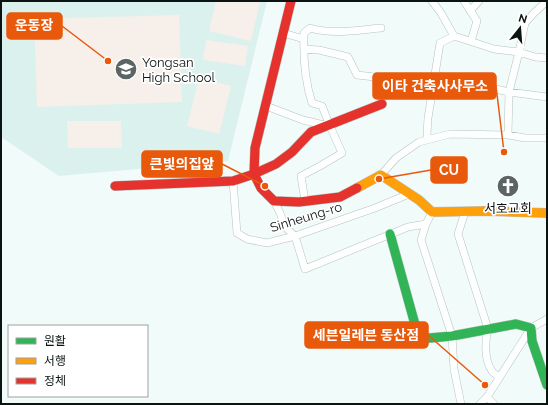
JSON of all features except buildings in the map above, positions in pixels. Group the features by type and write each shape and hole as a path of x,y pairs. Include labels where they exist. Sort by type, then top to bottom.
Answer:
{"street":[{"path":"254,174 255,148 291,1"},
{"path":"432,1 442,13 454,36"},
{"path":"464,1 477,21 471,41"},
{"path":"470,11 479,1"},
{"path":"508,135 509,92 520,52 524,23 547,1"},
{"path":"330,126 322,106 312,103 308,91 304,33 310,28 347,32 381,28"},
{"path":"284,33 304,39"},
{"path":"428,139 428,118 440,43 454,36 494,49 520,52 535,57 547,58"},
{"path":"304,49 319,50 348,57 357,75 376,76"},
{"path":"434,75 509,92 547,97"},
{"path":"115,186 232,181 254,174 276,164 292,152 311,132 330,126 382,104"},
{"path":"266,106 303,120 330,126"},
{"name":"Sinheung-ro","path":"305,201 301,176 342,153 330,126"},
{"path":"547,138 525,138 508,135 450,134 419,142 396,158 380,174 432,212 487,211 547,213"},
{"name":"Sinheung-ro","path":"254,174 261,188 274,201 305,201 340,197 380,174"},
{"name":"Sinheung-ro","path":"232,181 237,233 246,240 266,243 295,236 375,208 409,194"},
{"path":"274,201 280,212 285,227 295,236 305,269 408,227 426,224"},
{"path":"432,212 421,240 452,336 454,369 461,404"},
{"path":"465,212 458,234 488,329 485,339 487,360 492,371 500,377"},
{"path":"390,234 418,339 452,336 516,324 530,328"},
{"path":"480,404 487,397 522,344 530,328 547,319"},
{"path":"530,328 532,341 546,374 547,385"},
{"path":"487,397 494,404"}],"shaded area":[{"name":"Yongsan High School","path":"1,1 267,1 228,161 59,176 1,137"},
{"path":"216,1 260,1 251,41 209,31"},
{"path":"179,15 182,102 37,107 34,19"},
{"path":"206,40 248,46 245,66 203,60"},
{"path":"199,78 231,86 219,134 187,126"},
{"path":"67,121 121,121 122,148 68,148"}],"traffic: fast":[{"path":"390,234 419,339 452,336 516,324 531,328 532,341 547,385"}],"traffic: slow":[{"path":"357,188 381,175 419,200 432,212 487,211 547,213"}],"traffic: jam":[{"path":"291,1 255,148 254,174 261,188 274,201 299,202 340,197 357,188"},
{"path":"115,186 233,181 254,174 276,164 292,152 311,132 382,104"}],"place":[{"name":"운동장","path":"108,61"},
{"name":"Yongsan High School","path":"126,69"},
{"name":"이타 건축사사무소","path":"504,152"},
{"name":"CU","path":"379,179"},
{"name":"큰빛의집앞","path":"265,186"},
{"name":"서호교회","path":"508,186"},
{"name":"세븐일레븐 동산점","path":"485,385"}]}
